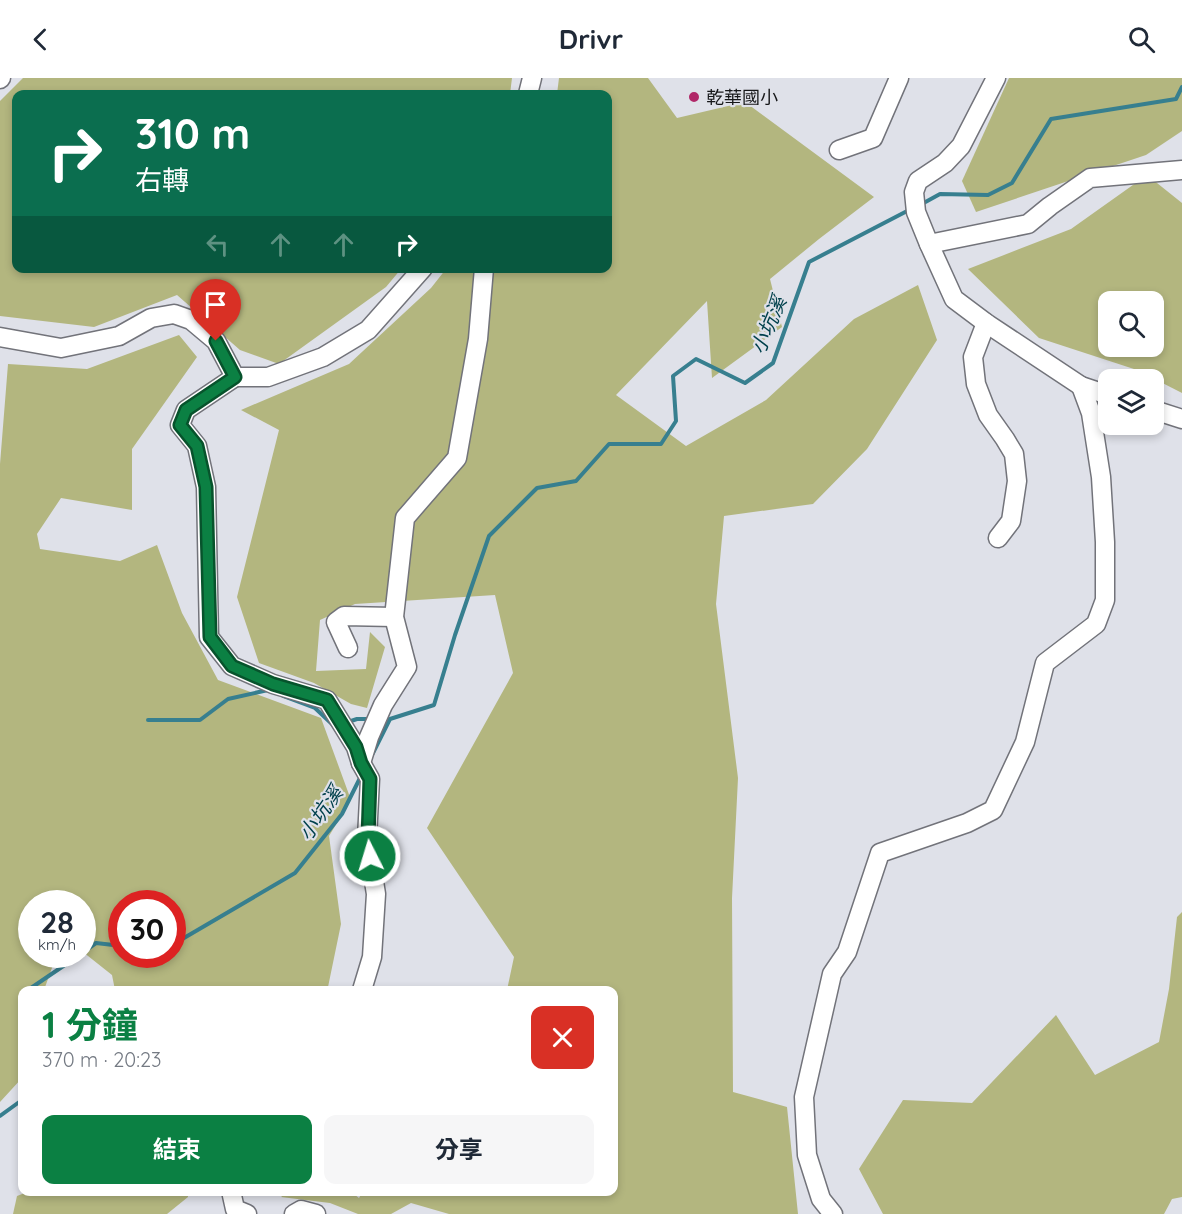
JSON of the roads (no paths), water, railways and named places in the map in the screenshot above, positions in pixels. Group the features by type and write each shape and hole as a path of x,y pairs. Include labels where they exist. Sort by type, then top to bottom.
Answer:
{"street":[{"path":"840,150 873,138 899,78"},
{"path":"996,78 961,146 945,163 918,181 914,192 916,205 929,244 954,299 1081,386 1098,392"},
{"path":"929,244 1028,224 1090,178 1182,170"},
{"path":"363,986 372,957 376,894 368,838 370,779 361,763 356,747 327,700 273,684 232,666 210,637 206,487 197,446 180,425 186,410 235,377 268,377 323,357 368,330 419,273"},
{"path":"361,763 383,705 408,667 393,617 405,518 457,459 478,339 484,273"},
{"path":"0,337 61,348 119,336 151,318 174,314 191,320 216,341 235,377"},
{"path":"986,322 973,357 975,384 988,415 1014,454 1017,481 1011,521 998,538"},
{"path":"833,1214 821,1198 807,1155 804,1097 832,974 847,952 880,853 967,824 993,810 1025,742 1045,663 1096,624 1105,600 1105,542 1101,477 1091,414 1081,386"},
{"path":"1164,413 1182,419"},
{"path":"348,648 336,622 344,616 393,617"},
{"path":"232,1196 236,1209 247,1214"},
{"path":"294,1214 301,1210 316,1214"}],"waterway":[{"name":"小坑溪","path":"920,205 940,194 988,195 1012,183 1051,119 1176,99 1182,87"},
{"name":"小坑溪","path":"373,753 390,719 434,705 489,536 537,488 576,481 609,444 661,444 676,421 673,376 696,359 745,383 773,363 809,262 911,209"},
{"path":"148,720 200,720 228,699 268,690"},
{"path":"283,696 315,708 333,725"},
{"path":"348,722 370,719"},
{"name":"小坑溪","path":"186,937 295,873 342,814 361,776"},
{"name":"小坑溪","path":"96,943 108,944"},
{"name":"小坑溪","path":"34,986 60,968"},
{"name":"小坑溪","path":"0,1116 18,1103"}],"place":[{"name":"乾華國小","path":"694,97"}]}
